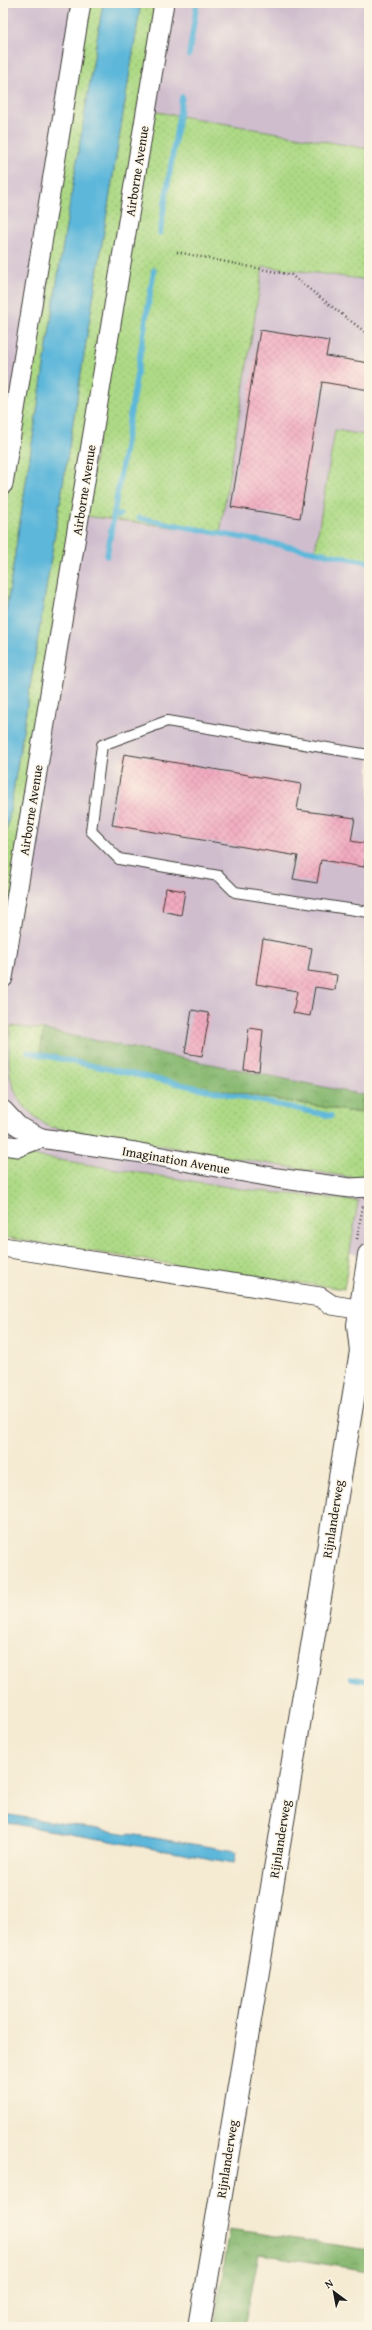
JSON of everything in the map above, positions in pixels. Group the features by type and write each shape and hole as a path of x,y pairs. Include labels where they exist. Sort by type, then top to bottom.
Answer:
{"street":[{"path":"3,484 81,3"},
{"name":"Airborne Avenue","path":"3,978 164,3"},
{"path":"3,1110 18,1126 41,1138"},
{"path":"3,1146 18,1147 41,1138"},
{"name":"Imagination Avenue","path":"41,1138 350,1188 369,1186"},
{"name":"Imagination Avenue","path":"350,1188 369,1197"},
{"path":"3,1247 320,1297 332,1305 365,1304"},
{"name":"Rijnlanderweg","path":"199,2327 365,1343 358,1325 365,1304 369,1255"}],"lane":[{"path":"369,755 167,721 102,746 91,831 119,860 219,876 235,892 369,912"}],"path":[{"path":"177,252 291,275 369,335"}],"shaded area":[{"path":"3,3 369,3 369,1256 3,1193"}],"green space":[{"path":"87,3 103,3 59,269 3,631 3,521"},
{"path":"141,3 158,3 3,953 3,854"},
{"path":"152,111 369,149 369,280 263,266 220,533 85,516"},
{"path":"335,430 369,436 369,560 315,551"},
{"path":"11,1026 44,1030 40,1052 189,1085 360,1113 363,1095 369,1097 369,1146 361,1179 50,1127 25,1107 17,1096 12,1084 9,1057"},
{"path":"44,1030 363,1095 360,1113 189,1085 40,1052"},
{"path":"3,1151 241,1189 358,1201 344,1289 213,1271 3,1237"},
{"path":"230,2229 369,2250 369,2271 259,2254 244,2327 214,2327"}],"water":[{"path":"103,3 141,3 3,854 3,631 59,269"},
{"path":"3,1814 236,1851 234,1863 3,1822"}],"building":[{"path":"260,330 329,341 326,356 369,363 369,390 322,382 300,518 231,507"},
{"path":"124,754 301,784 297,810 355,818 351,841 368,844 364,867 321,860 317,883 293,879 298,856 112,825"},
{"path":"166,888 185,891 181,915 162,911"},
{"path":"263,939 312,948 308,971 337,975 335,990 315,987 310,1016 293,1013 297,991 256,984"},
{"path":"192,1010 208,1013 209,1017 202,1056 185,1053"},
{"path":"249,1028 263,1030 259,1071 244,1070"}],"waterway":[{"path":"189,55 197,3"},
{"path":"160,233 182,97"},
{"path":"107,556 154,270"},
{"path":"113,515 120,515"},
{"path":"139,518 369,562"},
{"path":"28,1052 331,1116"},
{"path":"351,1678 369,1681"}]}
